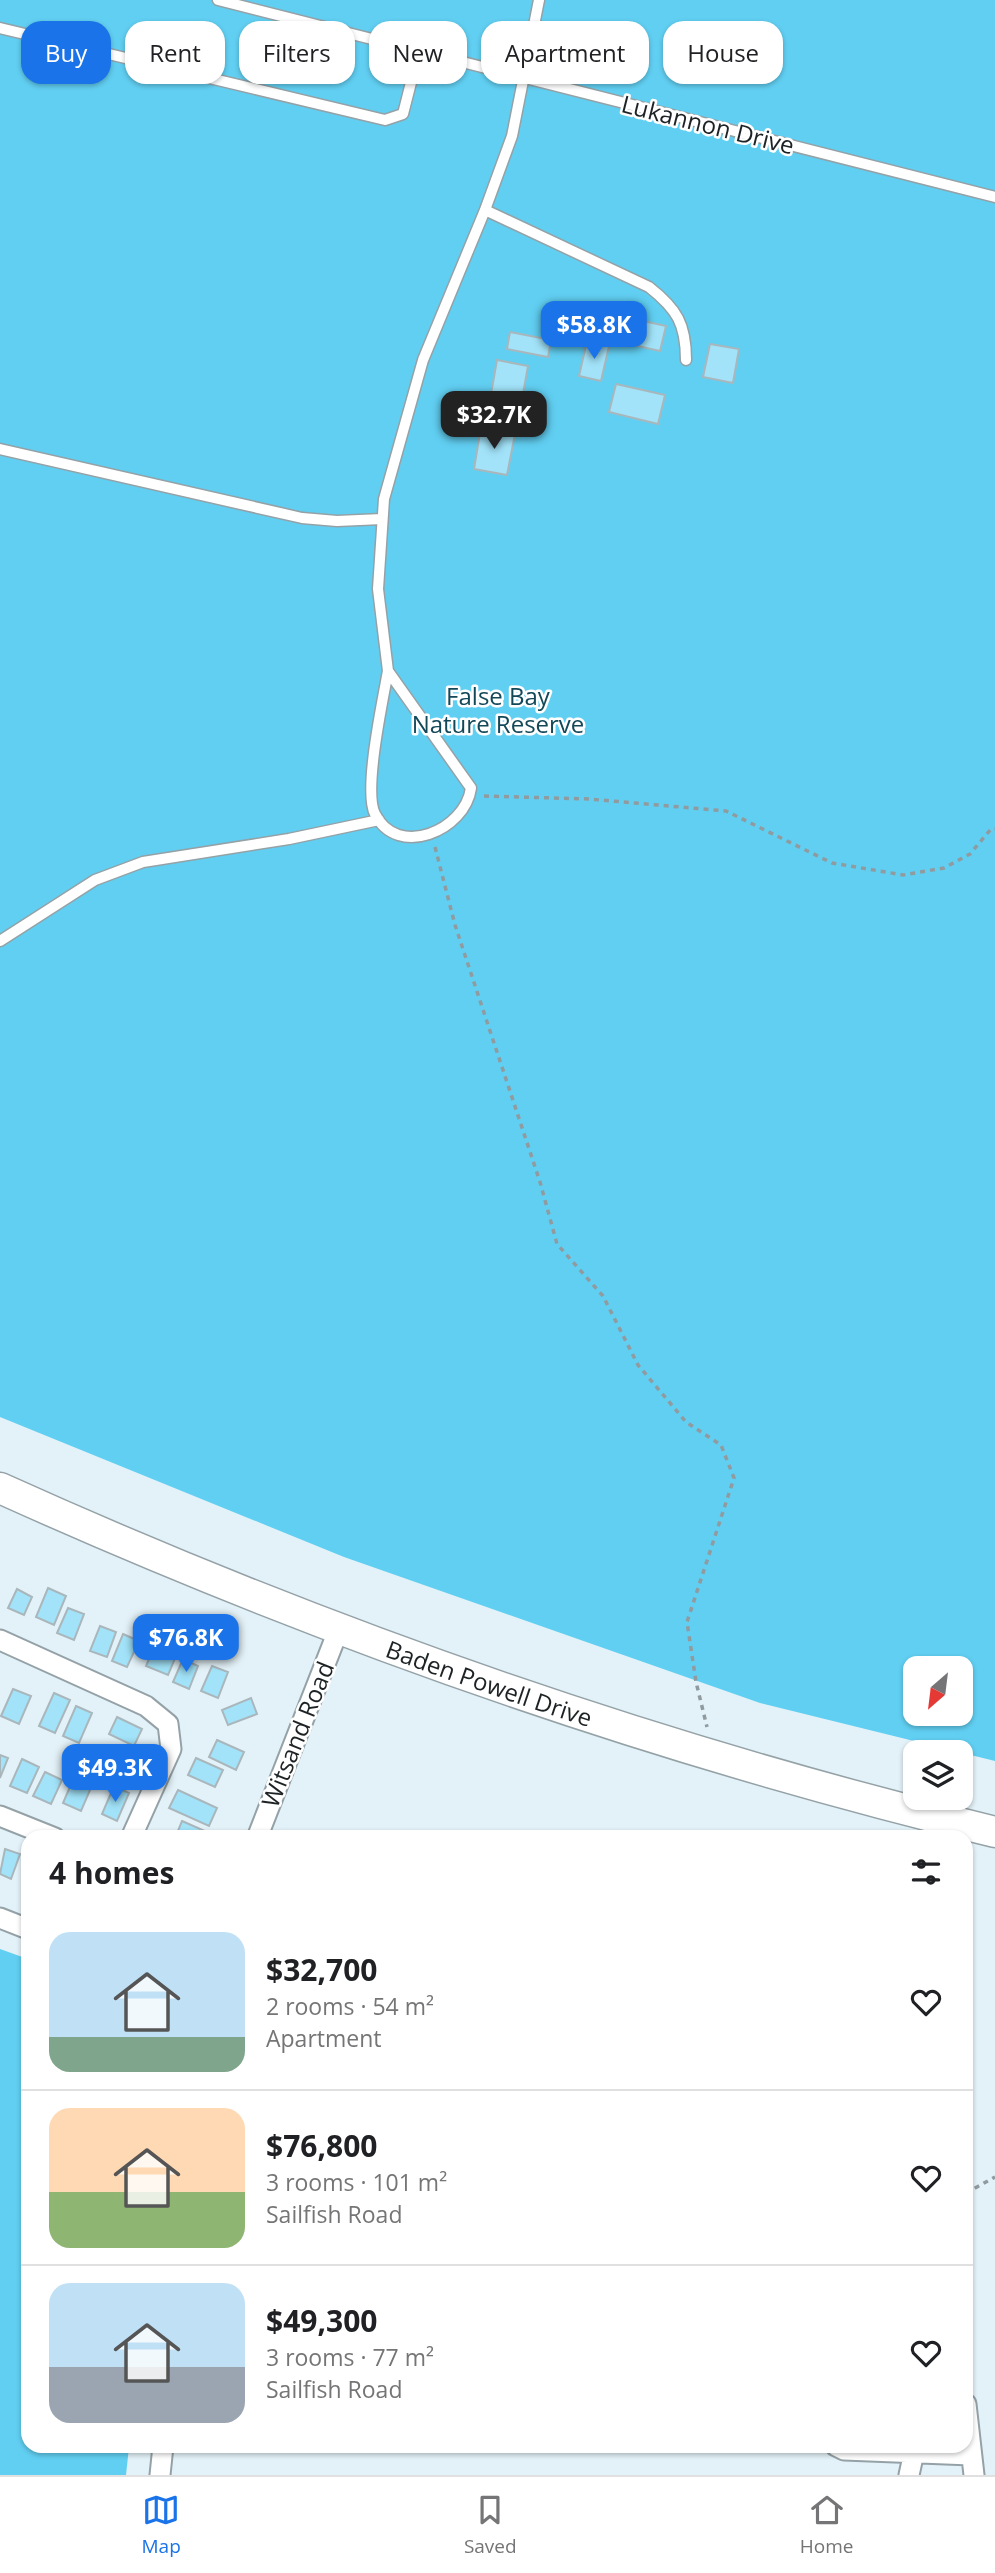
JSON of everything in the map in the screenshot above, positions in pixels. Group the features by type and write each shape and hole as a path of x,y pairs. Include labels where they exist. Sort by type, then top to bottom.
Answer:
{"main road":[{"name":"Baden Powell Drive","path":"0,1488 144,1552 338,1630 555,1707 715,1756 995,1832"}],"street":[{"name":"Witsand Road","path":"260,1830 338,1630"},
{"path":"0,1640 146,1706 168,1724 171,1749 135,1830"},
{"path":"0,1816 35,1830"},
{"path":"0,1918 21,1926"},
{"path":"160,2475 162,2453"},
{"path":"909,2475 914,2453"},
{"path":"933,2453 971,2455 974,2475"}],"lane":[{"name":"Lukannon Drive","path":"218,0 369,38"},
{"path":"535,21 539,0"},
{"path":"0,28 385,120 403,114 411,84"},
{"path":"388,671 462,771 471,788 470,795 454,820 432,835 402,834 390,830 379,820 373,808 374,759 388,671 378,589 382,519 394,454 423,360 485,210 517,119 522,84"},
{"name":"Lukannon Drive","path":"551,84 995,197"},
{"path":"485,210 649,287 663,298 682,323 686,337 686,360"},
{"path":"0,449 302,518 337,521 382,519"},
{"path":"0,941 95,880 143,862 289,839 379,820"}],"path":[{"path":"470,795 589,799 726,811 832,863 903,875 944,868 970,854 991,829 995,829"},
{"path":"432,835 455,925 540,1182 557,1244 603,1296 638,1364 686,1422 721,1445 734,1478 687,1622 696,1682 715,1756"},
{"path":"973,2189 995,2177"}],"green space":[{"name":"False Bay Nature Reserve","path":"0,0 995,0 995,1761 973,1756 973,1740 910,1740 760,1703 344,1557 0,1417"},
{"path":"0,1949 21,1956 21,2453 128,2453 126,2475 0,2475"}],"building":[{"path":"616,315 666,326 660,351 611,340"},
{"path":"510,332 551,340 548,357 507,349"},
{"path":"587,341 609,346 601,381 579,376"},
{"path":"710,344 739,349 733,383 703,377"},
{"path":"497,360 528,366 519,416 488,411"},
{"path":"616,384 665,395 658,424 609,412"},
{"path":"481,427 515,434 507,475 474,469"},
{"path":"48,1588 66,1596 54,1625 36,1617"},
{"path":"17,1589 32,1597 24,1615 8,1608"},
{"path":"68,1608 84,1614 74,1640 57,1633"},
{"path":"100,1626 116,1632 107,1657 90,1651"},
{"path":"160,1633 182,1642 168,1675 146,1666"},
{"path":"123,1634 139,1641 127,1667 112,1661"},
{"path":"183,1659 198,1666 189,1689 173,1682"},
{"path":"212,1666 228,1672 218,1698 201,1691"},
{"path":"13,1689 31,1696 19,1724 1,1716"},
{"path":"54,1693 70,1700 55,1733 39,1726"},
{"path":"251,1698 257,1714 228,1725 222,1710"},
{"path":"76,1706 92,1713 79,1743 63,1736"},
{"path":"117,1717 142,1729 134,1746 109,1734"},
{"path":"217,1740 244,1752 236,1770 209,1757"},
{"path":"108,1752 131,1762 124,1777 102,1767"},
{"path":"0,1755 8,1758 0,1778"},
{"path":"196,1758 223,1770 215,1787 188,1775"},
{"path":"22,1759 39,1767 27,1793 10,1786"},
{"path":"45,1772 62,1780 51,1804 33,1796"},
{"path":"72,1782 90,1790 81,1811 63,1803"},
{"path":"114,1786 129,1793 117,1821 102,1814"},
{"path":"178,1790 217,1808 209,1826 169,1808"},
{"path":"182,1821 203,1830 178,1830"},
{"path":"5,1849 20,1854 11,1879 0,1874"}]}
